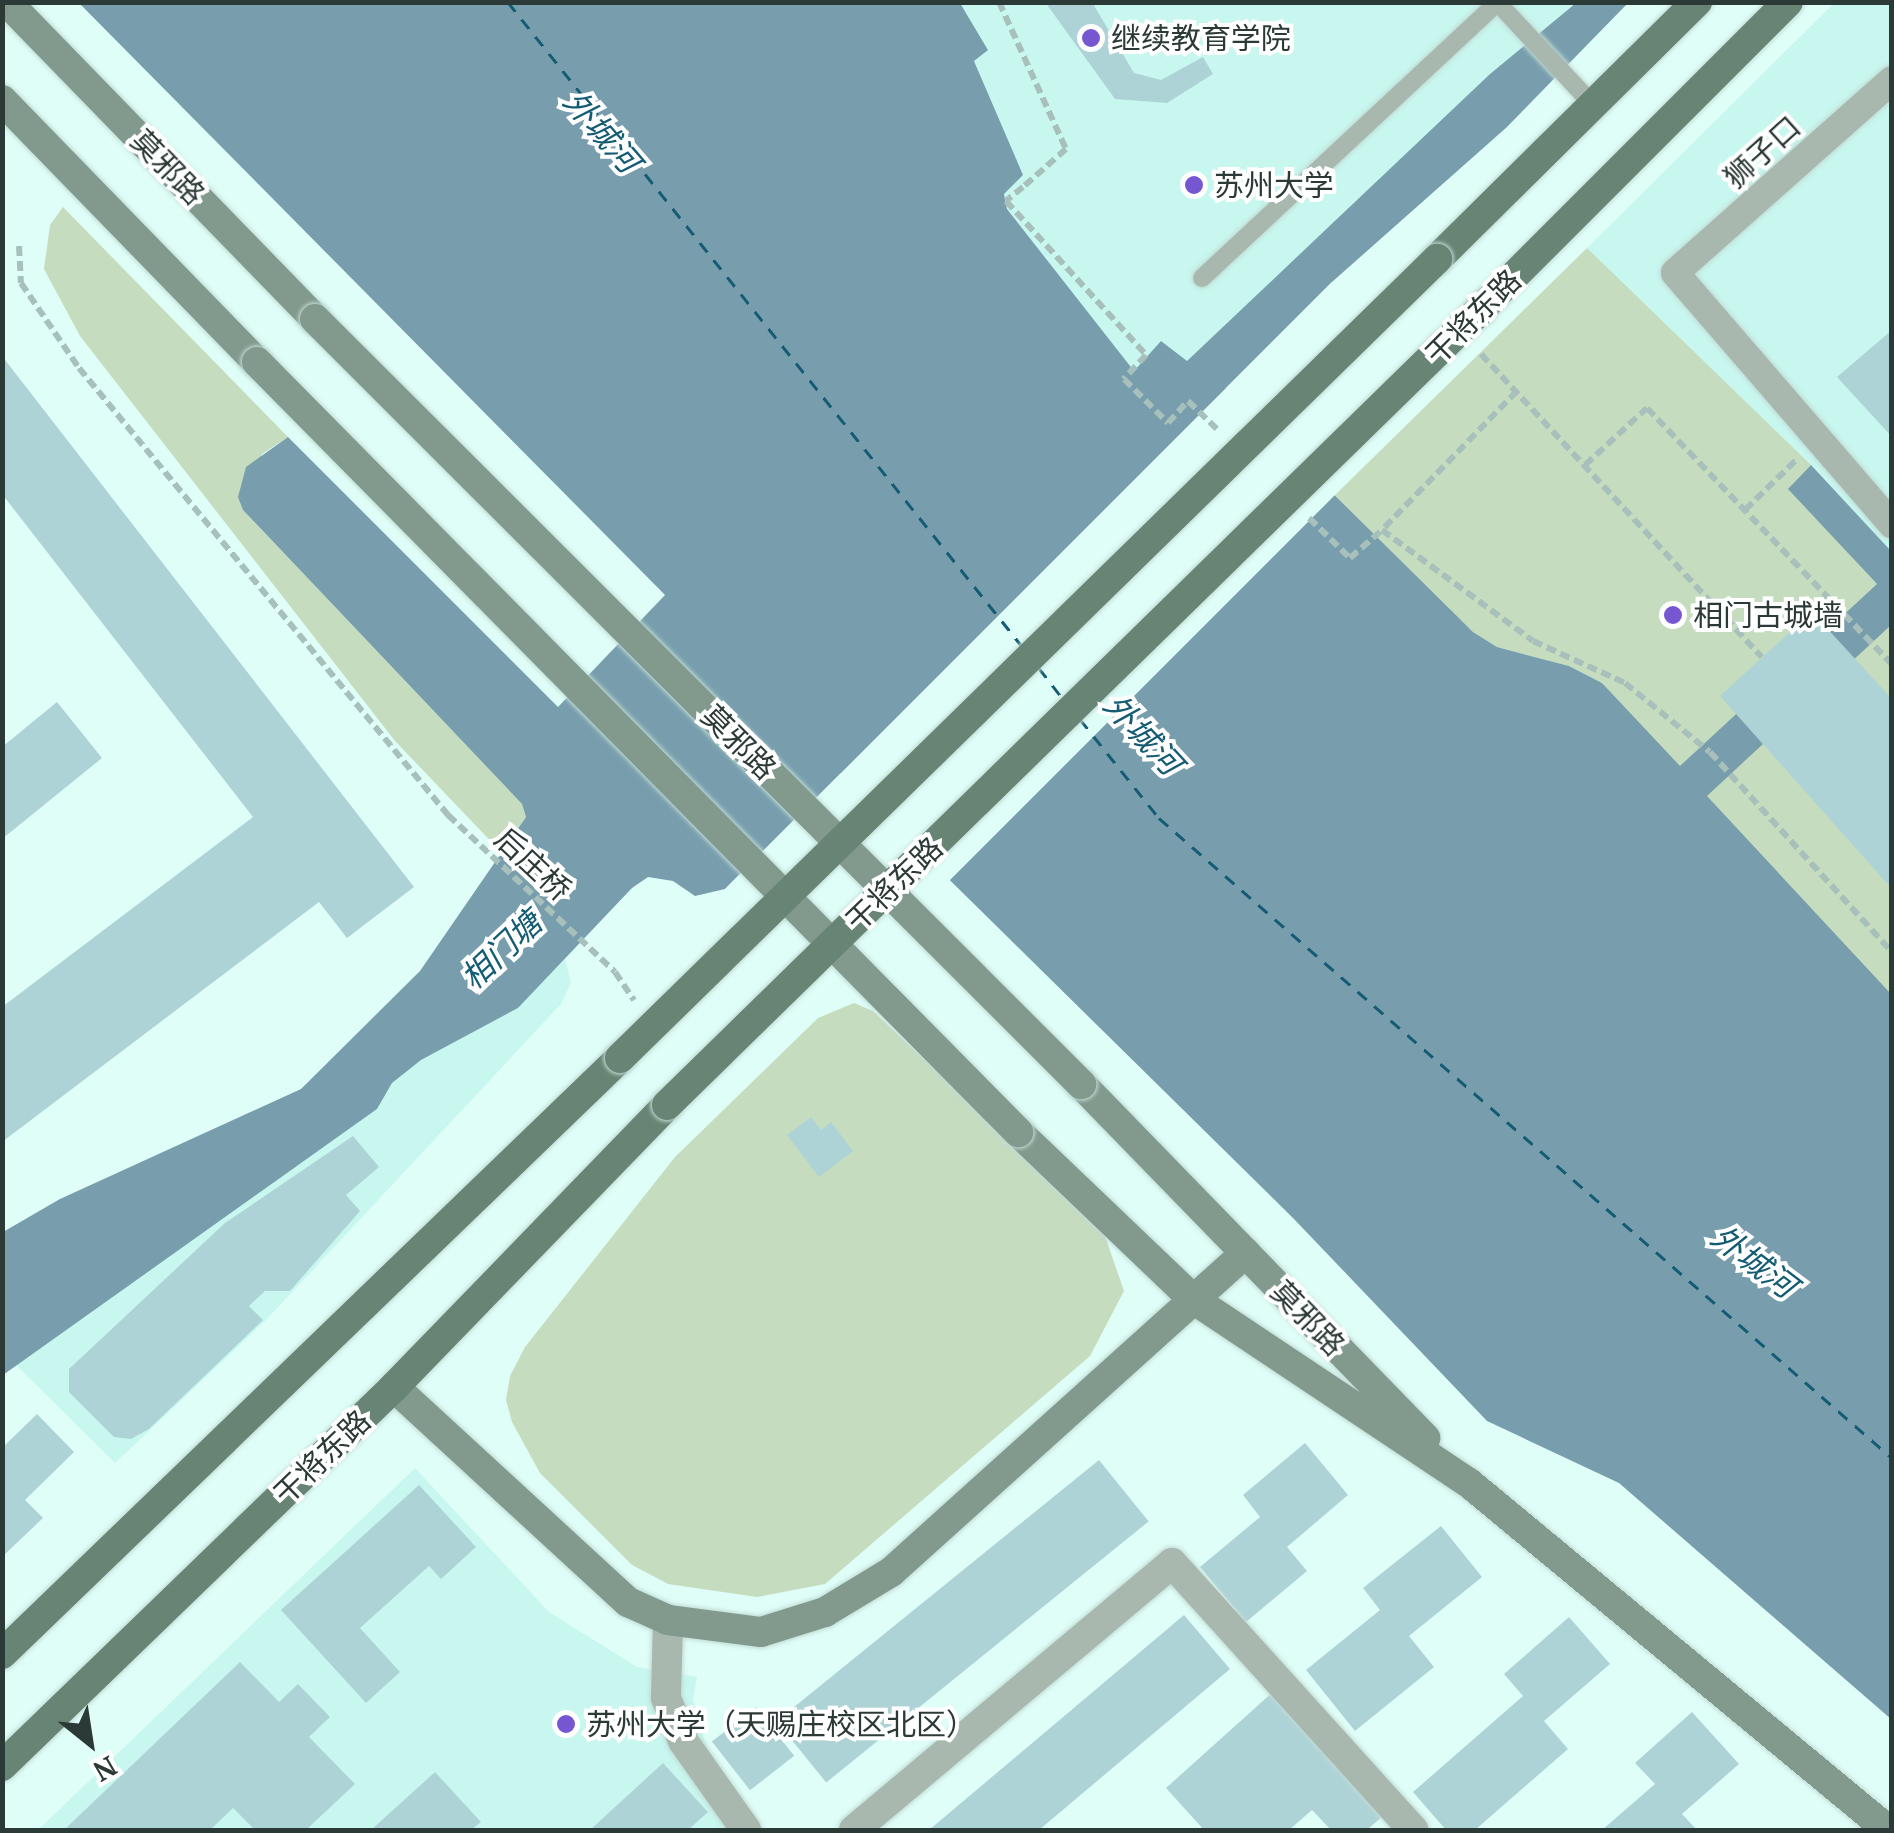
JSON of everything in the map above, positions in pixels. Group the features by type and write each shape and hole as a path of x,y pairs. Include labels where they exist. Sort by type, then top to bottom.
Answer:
{"main road":[{"name":"莫邪路","path":"7,2 315,318 1081,1084 1468,1483"},
{"path":"2,1654 620,1058 1437,259 1584,95 1697,2"},
{"name":"干将东路","path":"2,1766 394,1387 667,1105 1481,309 1788,2"},
{"name":"莫邪路","path":"2,100 1018,1132 1193,1299 1468,1483 1888,1830"},
{"path":"394,1387 607,1588 668,1620 761,1632 842,1604 959,1515 1244,1252"}],"street":[{"name":"狮子口","path":"1816,441 1675,273 1892,80"},
{"path":"1816,441 1892,524"},
{"path":"854,1830 1172,1563 1412,1830"},
{"path":"668,1620 666,1698 684,1741 746,1830"}],"lane":[{"path":"1202,278 1497,3 1584,95"}],"path":[{"path":"999,2 1066,150 1006,201 1146,355 1124,378 1168,422 1188,401 1229,440"},
{"name":"后庄桥","path":"19,246 21,282 80,368 448,814 626,988"},
{"path":"1468,342 1762,657"},
{"path":"1296,506 1350,558 1517,391"},
{"path":"1585,465 1648,408 1892,664"},
{"path":"1744,510 1816,441"},
{"path":"1382,530 1532,641 1626,682 1696,740 1892,952"}],"shaded area":[{"name":"苏州大学","path":"960,3 1576,3 1490,74 1186,362 1134,371 1007,209 1004,194 1023,175 974,60 988,49"},
{"path":"1834,3 1891,3 1891,551 1587,248"},
{"path":"565,959 571,983 561,1004 266,1320 115,1463 16,1365 377,1109 392,1083 421,1060 518,1008"},
{"path":"415,1468 549,1612 637,1667 697,1677 693,1700 707,1748 764,1830 38,1830"}],"green space":[{"path":"63,207 288,437 262,454 243,510 522,804 526,817 502,853 395,741 80,336 44,269 50,225"},
{"name":"相门古城墙","path":"1587,248 1811,465 1789,489 1891,599 1889,997 1602,683 1569,666 1497,647 1473,632 1332,498"},
{"path":"854,1003 873,1011 1080,1207 1105,1236 1124,1291 1090,1356 825,1584 757,1597 668,1584 632,1565 540,1473 512,1422 506,1400 510,1376 525,1347 675,1157 818,1018"}],"water":[{"path":"79,3 960,3 988,50 974,61 1023,175 1004,194 1007,209 1134,371 1161,341 1187,361 1490,74 1576,3 1628,3 1507,127 1332,282 1226,388 1473,632 1497,647 1569,666 1602,683 1680,766 1877,584 1788,489 1811,465 1891,551 1891,625 1707,796 1891,994 1891,1719 1619,1483 1487,1421 1293,1218 841,773 725,889 695,896 673,881 648,877 632,888 518,1008 421,1060 392,1083 377,1109 3,1375 3,1232 60,1199 301,1089 420,971 526,817 522,804 243,510 238,497 246,467 288,437 558,707 665,595"}],"pier":[{"path":"1332,282 1336,286 1232,388 1336,494 947,883 841,779 719,895"}],"building":[{"name":"继续教育学院","path":"1045,2 1092,2 1134,73 1161,80 1203,57 1213,74 1167,103 1115,99"},
{"path":"1892,330 1892,437 1837,377"},
{"path":"2,356 414,887 347,938 319,902 2,1142 2,1007 253,817 2,494"},
{"path":"1812,612 1892,699 1892,889 1720,696"},
{"path":"57,702 102,758 2,839 2,747"},
{"path":"811,1117 821,1130 831,1122 853,1151 819,1177 787,1135"},
{"path":"353,1136 379,1167 346,1195 360,1211 290,1291 265,1291 249,1306 263,1320 149,1429 131,1439 114,1437 69,1392 69,1369 225,1223"},
{"path":"37,1414 74,1452 25,1500 43,1518 2,1557 2,1448"},
{"path":"1305,1443 1348,1495 1287,1547 1307,1571 1246,1622 1200,1567 1260,1517 1243,1495"},
{"path":"1099,1460 1149,1521 826,1783 776,1721"},
{"path":"419,1485 476,1547 441,1579 429,1566 360,1628 400,1672 366,1703 281,1610"},
{"path":"1441,1526 1482,1577 1409,1636 1434,1667 1355,1731 1306,1670 1380,1610 1363,1588"},
{"path":"1184,1615 1230,1669 1039,1830 929,1830"},
{"path":"1569,1617 1610,1664 1544,1721 1568,1749 1475,1830 1446,1830 1413,1792 1523,1696 1504,1674"},
{"path":"240,1662 279,1702 298,1684 330,1717 309,1737 355,1784 306,1830 255,1830 233,1808 210,1830 64,1830"},
{"path":"1274,1691 1384,1815 1367,1830 1331,1830 1312,1810 1289,1830 1204,1830 1166,1788"},
{"path":"756,1707 794,1756 750,1790 712,1741"},
{"path":"1692,1712 1739,1764 1682,1814 1697,1830 1602,1830 1655,1784 1635,1763"},
{"path":"663,1763 708,1812 688,1830 590,1830"},
{"path":"435,1772 481,1822 471,1830 371,1830"}],"ferry route":[{"path":"508,2 1022,646"},
{"path":"1039,668 1062,697"},
{"path":"1080,719 1159,818 1892,1458"}],"place":[{"name":"继续教育学院","path":"1091,38"},
{"name":"苏州大学","path":"1194,185"},
{"name":"相门古城墙","path":"1673,615"},
{"name":"苏州大学（天赐庄校区北区）","path":"566,1724"}],"water label":[{"name":"外城河","path":"602,131"},
{"name":"外城河","path":"1143,734"},
{"name":"相门塘","path":"501,950"},
{"name":"外城河","path":"1754,1261"}]}
